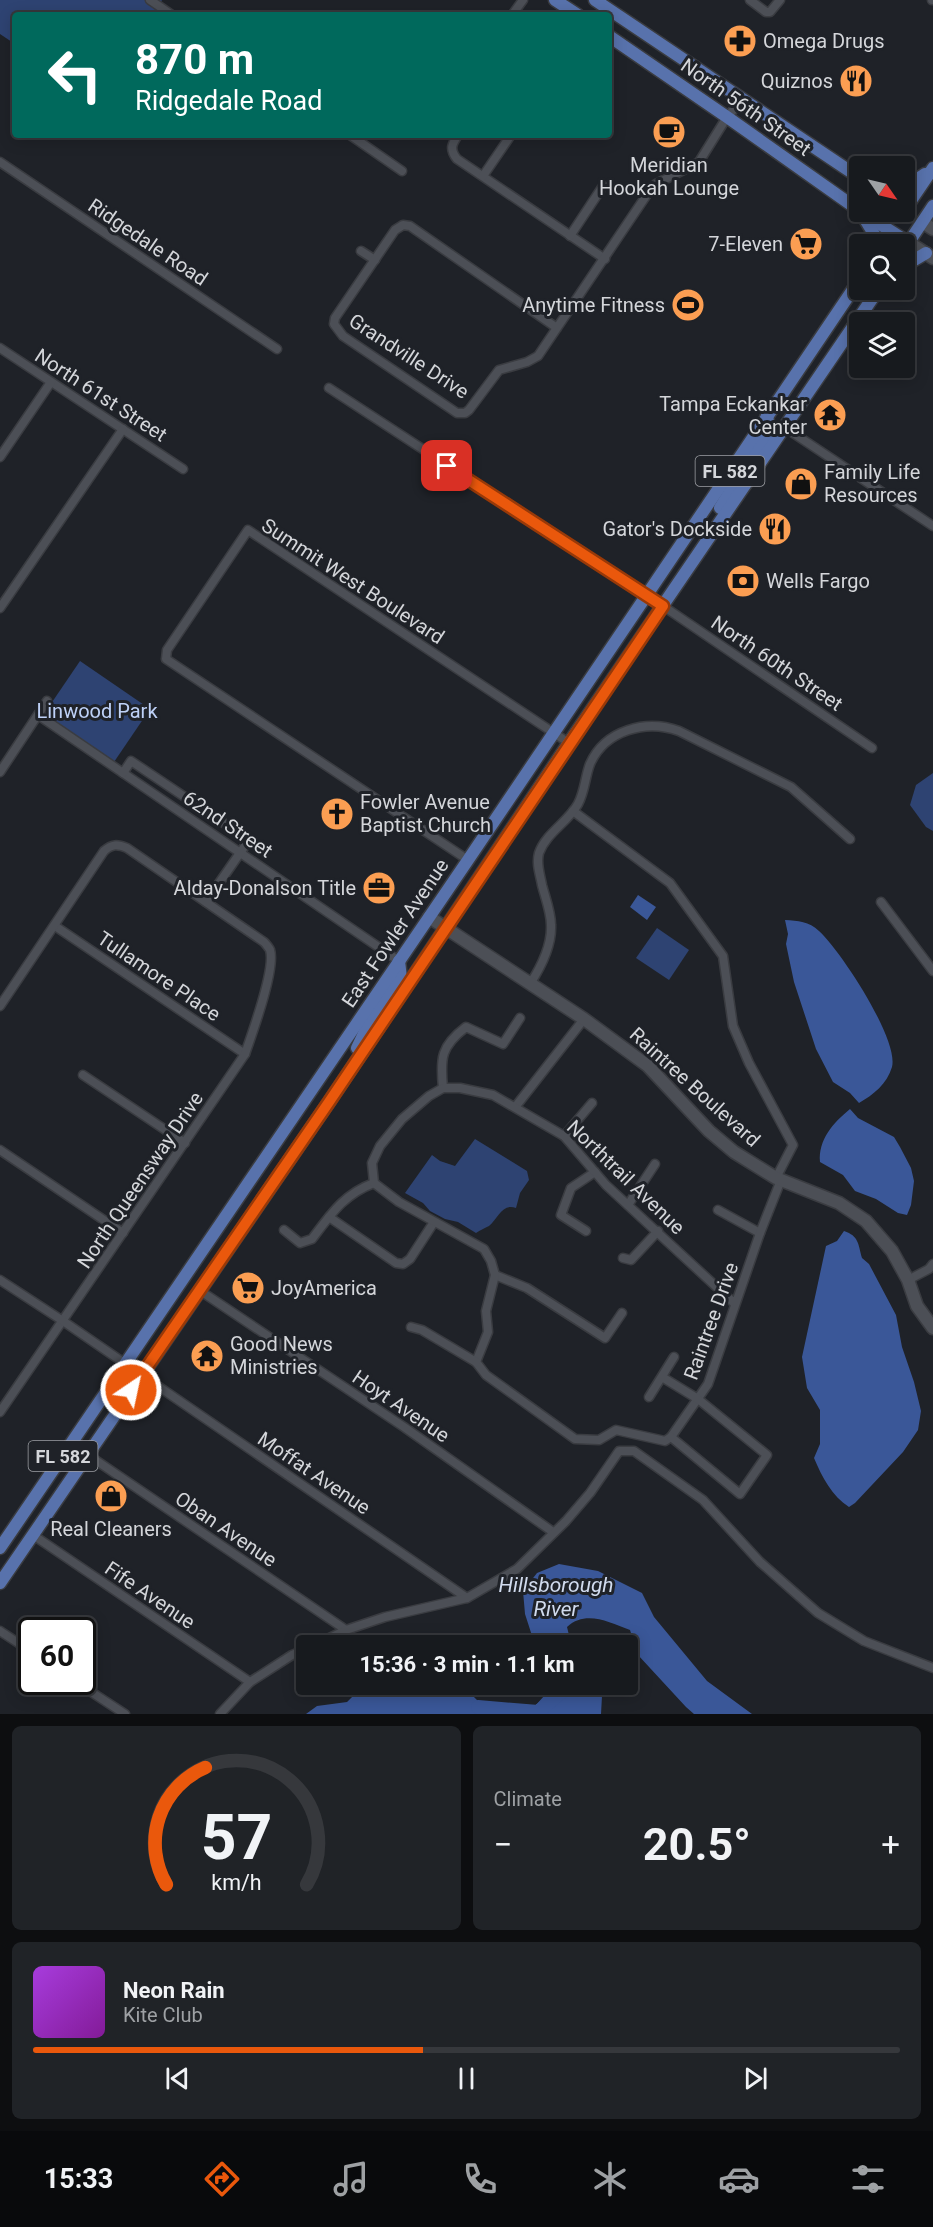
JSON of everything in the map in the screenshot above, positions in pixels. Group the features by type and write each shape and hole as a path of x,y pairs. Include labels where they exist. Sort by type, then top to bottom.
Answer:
{"main road":[{"path":"555,0 573,12"},
{"name":"North 56th Street","path":"595,0 849,171"},
{"name":"North 56th Street","path":"612,38 849,203"},
{"path":"915,180 933,168"},
{"path":"915,196 933,168"},
{"path":"914,234 933,206"},
{"path":"915,217 922,222"},
{"name":"North 56th Street","path":"877,222 894,234"},
{"path":"889,234 897,222"},
{"path":"915,262 929,256"},
{"name":"East Fowler Avenue","path":"0,1548 849,295"},
{"name":"East Fowler Avenue","path":"0,1583 329,1102 569,743 871,300"},
{"path":"720,520 718,512 769,429 767,415"},
{"path":"329,1102 367,1027 401,978 399,961"}],"street":[{"path":"150,0 168,12"},
{"path":"750,0 770,12 780,0"},
{"name":"Grandville Drive","path":"557,328 410,226 403,225 395,230 335,318 334,324 337,330 458,413 465,413 499,370 527,362 538,356 604,259 650,190 656,184 699,162 728,117 743,99"},
{"path":"354,138 402,171"},
{"path":"456,138 451,145 452,153 604,259"},
{"path":"483,176 509,138"},
{"name":"Ridgedale Road","path":"0,162 277,349"},
{"path":"570,236 603,186"},
{"path":"922,222 933,229"},
{"name":"North 56th Street","path":"915,250 929,256"},
{"path":"361,251 375,260"},
{"name":"North 61st Street","path":"0,348 183,469"},
{"path":"0,457 51,382"},
{"path":"329,388 663,606"},
{"path":"784,428 933,526"},
{"path":"0,608 123,429"},
{"name":"Summit West Boulevard","path":"468,860 166,659 167,650 248,531 569,743"},
{"name":"North 60th Street","path":"663,606 872,748"},
{"path":"0,772 47,701"},
{"name":"62nd Street","path":"38,715 399,961"},
{"path":"530,984 549,945 551,924 537,865 539,853 546,840 573,811 581,798 589,766 594,757 606,744 628,730 655,725 679,731 784,782 850,839"},
{"path":"0,1006 104,851 110,846 118,845 127,848 206,902 249,840 131,761 123,773"},
{"name":"Raintree Drive","path":"573,811 670,883 723,956 734,1026 749,1063 793,1145 708,1384 671,1437"},
{"name":"North Queensway Drive","path":"1,1409 245,1054 271,962 270,949 264,942 206,902"},
{"path":"881,902 933,971"},
{"name":"Raintree Boulevard","path":"429,917 584,1019 648,1066 721,1142 734,1152 779,1179 839,1203 866,1221 892,1251 908,1280 918,1306 933,1328"},
{"name":"Tullamore Place","path":"55,926 245,1054"},
{"path":"443,1088 442,1053 454,1036 466,1026 503,1044 520,1018"},
{"path":"476,1362 488,1332 486,1311 495,1275 492,1261 484,1249 399,1202 374,1183 372,1163 380,1146 402,1119 429,1096 443,1088 460,1088 494,1095 516,1106 584,1019"},
{"path":"83,1075 185,1143"},
{"path":"564,1136 592,1103"},
{"name":"Northtrail Avenue","path":"516,1106 564,1136 628,1205 735,1304"},
{"path":"0,1150 123,1233"},
{"path":"628,1205 655,1164"},
{"path":"586,1231 561,1215 571,1188 595,1172"},
{"path":"284,1230 300,1243 312,1239 346,1197 359,1188 374,1183"},
{"path":"718,1210 760,1233"},
{"path":"329,1217 396,1263 403,1264 410,1260 434,1222"},
{"path":"623,1258 631,1260 658,1231"},
{"path":"908,1280 929,1269 933,1264"},
{"path":"495,1275 527,1288 605,1338 622,1313"},
{"name":"Moffat Avenue","path":"0,1280 467,1598"},
{"name":"Hoyt Avenue","path":"199,1290 404,1427 553,1532"},
{"path":"411,1327 422,1330 476,1362 486,1375 574,1439 599,1440 616,1430 665,1441 671,1437 740,1494 767,1455 699,1399 662,1377"},
{"path":"649,1397 674,1357"},
{"path":"336,1635 385,1617 467,1598 517,1569 566,1521 590,1493 619,1451 634,1451 704,1500 760,1562 818,1613 864,1641 933,1668"},
{"name":"Oban Avenue","path":"87,1455 346,1630"},
{"name":"Fife Avenue","path":"33,1535 250,1682"},
{"path":"0,1631 18,1643"},
{"path":"220,1714 250,1682 296,1653"},
{"path":"96,1695 125,1714"}],"green space":[{"path":"0,0 162,0 154,12 12,12 12,42 0,34"},
{"name":"Linwood Park","path":"80,661 150,709 114,762 44,714"},
{"path":"933,773 933,831 926,827 910,805 916,785"},
{"path":"657,928 689,950 669,980 636,958"},
{"path":"475,1139 527,1171 529,1180 520,1193 516,1208 507,1208 489,1226 476,1233 458,1222 445,1219 430,1211 423,1203 405,1193 432,1155 440,1161 455,1166"}],"water":[{"path":"638,895 656,907 647,920 630,907"},
{"path":"785,920 803,922 819,931 840,956 878,1017 892,1054 892,1067 887,1079 879,1088 859,1103 850,1093 833,1082 816,1049 794,982 786,944 788,934"},
{"path":"850,1109 858,1118 894,1137 900,1147 911,1168 914,1181 911,1205 907,1215 898,1213 876,1199 855,1191 843,1175 820,1162 824,1139 838,1120"},
{"path":"844,1231 855,1238 862,1258 869,1264 896,1315 902,1347 921,1411 918,1430 903,1452 849,1507 828,1486 814,1458 820,1444 820,1410 807,1388 802,1357 826,1246 837,1241"},
{"name":"Hillsborough River","path":"559,1564 598,1571 642,1593 654,1617 707,1681 752,1714 694,1714 638,1655 638,1635 632,1635 630,1630 605,1621 589,1618 574,1622 567,1627 569,1635 532,1635 525,1614 523,1591 537,1573"},
{"path":"354,1695 472,1695 481,1704 518,1714 306,1714 317,1706 347,1702"},
{"path":"602,1695 601,1714 528,1714 544,1696"}],"waterway":[{"name":"Hillsborough River","path":"478,1707 538,1712 558,1695"}],"place":[{"name":"Omega Drugs","path":"740,41"},
{"name":"Quiznos","path":"856,81"},
{"name":"Meridian Hookah Lounge","path":"669,132"},
{"name":"7-Eleven","path":"806,244"},
{"name":"Anytime Fitness","path":"688,305"},
{"name":"Tampa Eckankar Center","path":"830,415"},
{"name":"Family Life Resources","path":"801,484"},
{"name":"Gator's Dockside","path":"775,529"},
{"name":"Wells Fargo","path":"743,581"},
{"name":"Fowler Avenue Baptist Church","path":"337,814"},
{"name":"Alday-Donalson Title","path":"379,888"},
{"name":"JoyAmerica","path":"248,1288"},
{"name":"Good News Ministries","path":"207,1356"},
{"name":"Real Cleaners","path":"111,1496"}],"route":[{"path":"131,1390 329,1102 663,606 447,466"}]}
